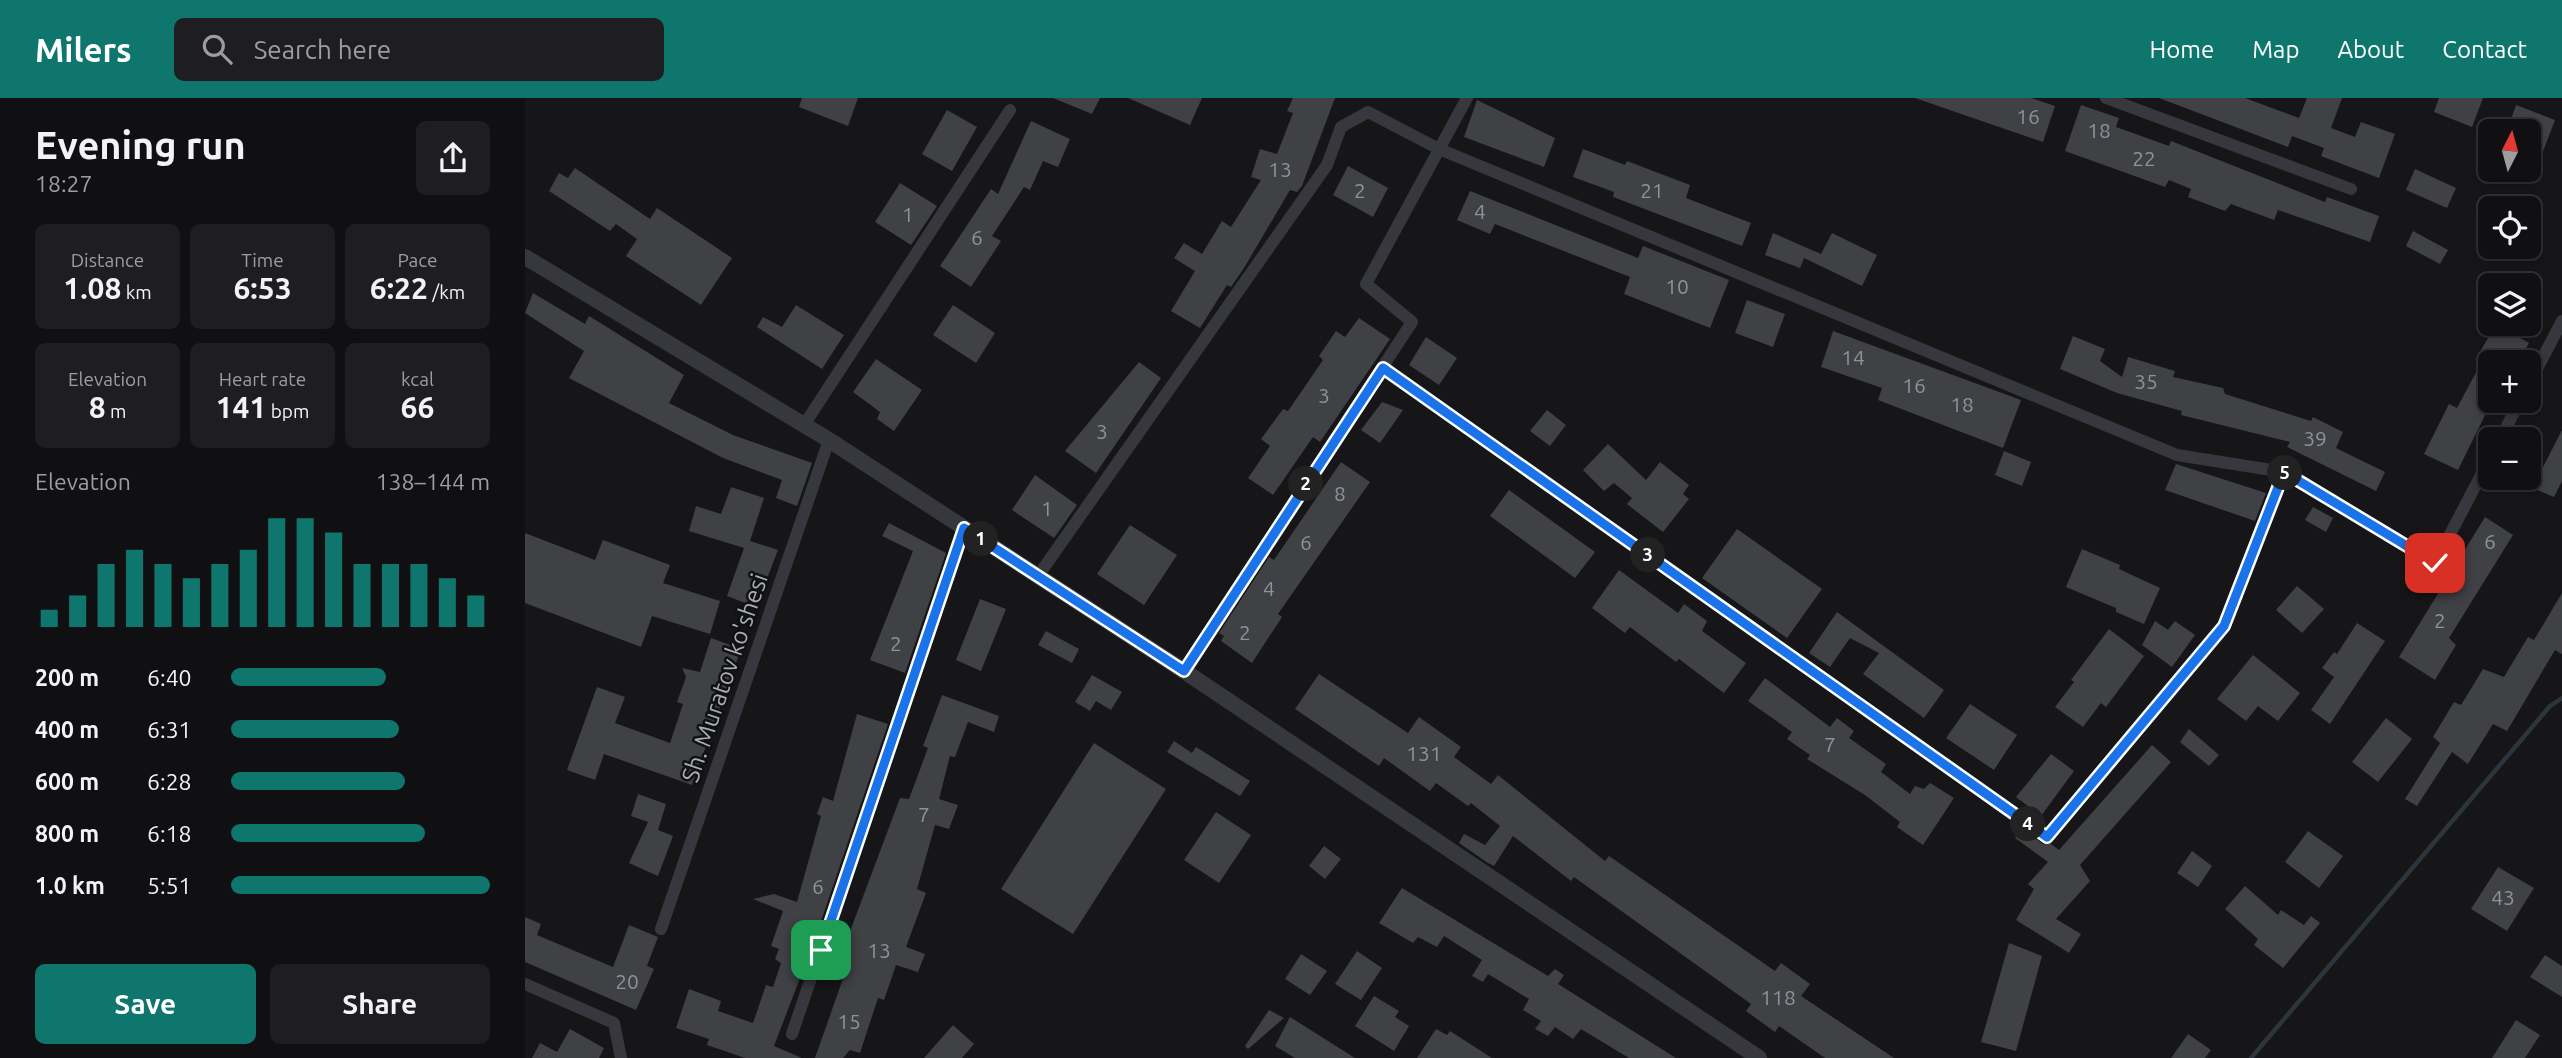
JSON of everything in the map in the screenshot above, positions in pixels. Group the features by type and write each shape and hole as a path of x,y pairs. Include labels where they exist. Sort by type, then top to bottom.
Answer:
{"street":[{"path":"1184,671 1412,322 1366,284 1467,98"},
{"path":"2106,98 2351,189"},
{"path":"804,425 1010,110"},
{"path":"1038,576 1327,165 1341,127 1368,112 1439,149 2177,454 2284,472 2435,563 2478,481"},
{"path":"525,257 829,440 1184,671 1759,1058"},
{"path":"2541,361 2562,321"},
{"path":"1383,368 2047,837 2224,626 2284,472"},
{"name":"Sh. Muratov ko'shesi","path":"661,929 829,440"},
{"path":"792,1034 964,528"},
{"path":"525,984 614,1023 621,1058"}],"building":[{"path":"802,98 858,98 848,126 799,107"},
{"path":"1053,98 1100,98 1092,114"},
{"path":"1128,98 1202,98 1190,125"},
{"path":"1293,98 1335,98 1302,186 1297,192 1290,190 1244,268 1231,287 1227,285 1200,328 1171,311 1195,271 1174,258 1184,243 1202,254 1222,221 1231,227 1261,180 1251,177 1260,149 1277,154 1293,113 1287,111"},
{"path":"1915,98 2031,98 2055,106 2043,142"},
{"path":"2159,98 2245,98 2299,118 2307,98 2342,98 2331,128 2355,137 2361,122 2395,134 2379,178 2321,156 2324,148 2292,136 2288,147"},
{"path":"2439,98 2483,98 2472,127 2434,112"},
{"path":"1477,100 1555,138 1544,167 1464,137"},
{"path":"2081,105 2119,118 2116,127 2169,146 2171,141 2325,202 2327,197 2379,216 2370,242 2278,210 2274,220 2231,204 2225,211 2188,197 2191,189 2169,180 2165,187 2065,151"},
{"path":"2516,105 2555,120 2542,154 2541,119 2511,119"},
{"path":"947,110 977,127 952,171 922,154"},
{"path":"1031,121 1070,139 1058,167 1043,161 1030,190 1024,187 992,236 1001,241 971,287 940,266 991,189 998,194"},
{"path":"1583,149 1625,165 1627,161 1690,185 1686,198 1751,223 1742,246 1613,197 1614,192 1573,177"},
{"path":"1348,166 1388,188 1373,217 1333,195"},
{"path":"575,168 650,219 657,208 732,258 701,305 626,256 637,239 616,224 610,231 549,191 559,173 568,178"},
{"path":"2415,169 2456,188 2447,208 2406,190"},
{"path":"900,183 937,206 911,245 875,222"},
{"path":"1470,191 1638,258 1643,246 1729,280 1710,328 1624,294 1630,277 1495,224 1490,234 1457,220"},
{"path":"2413,231 2448,250 2440,264 2406,246"},
{"path":"1773,233 1821,254 1832,233 1877,255 1862,286 1804,258 1800,268 1765,255"},
{"path":"533,293 585,324 589,316 684,375 669,403 733,435 812,463 797,506 776,498 782,480 723,458 569,378 584,351 525,313"},
{"path":"1747,300 1785,314 1773,347 1735,333"},
{"path":"796,305 844,335 822,369 757,327 763,317 782,327"},
{"path":"953,305 995,333 976,363 933,335"},
{"path":"1359,318 1390,339 1320,442 1313,437 1273,495 1248,478 1270,446 1261,439 1283,409 1288,411 1323,360 1319,356 1336,331 1345,337"},
{"path":"1833,331 2021,400 2003,448 1878,400 1882,388 1821,367"},
{"path":"2073,336 2105,349 2100,361 2122,377 2128,357 2175,371 2173,377 2223,388 2225,394 2311,421 2313,417 2343,432 2336,448 2385,472 2376,491 2287,447 2290,442 2181,415 2182,411 2117,393 2060,369"},
{"path":"2489,336 2517,336 2529,343 2525,350 2481,350"},
{"path":"1426,337 1457,358 1439,385 1409,365"},
{"path":"876,359 922,390 894,431 877,419 880,412 853,392"},
{"path":"1139,362 1161,378 1096,473 1065,451"},
{"path":"2478,369 2478,413 2486,413 2458,470 2424,454 2449,404 2457,408"},
{"path":"1382,402 1403,410 1380,443 1361,430"},
{"path":"1547,410 1566,425 1550,446 1530,431"},
{"path":"2562,430 2562,481 2554,497 2537,490 2541,490 2541,471"},
{"path":"1608,444 1646,480 1660,462 1689,485 1683,494 1689,499 1663,532 1627,504 1632,498 1614,483 1604,491 1583,470"},
{"path":"2004,451 2031,462 2022,486 1995,475"},
{"path":"1341,462 1370,482 1278,614 1282,617 1252,663 1221,641 1224,636 1219,633 1269,557 1274,560"},
{"path":"2176,464 2266,493 2255,521 2165,490"},
{"path":"1035,475 1077,505 1054,538 1012,510"},
{"path":"731,487 764,498 750,541 778,550 756,607 727,596 744,548 689,531 696,506 721,514"},
{"path":"1509,490 1595,552 1575,578 1490,516"},
{"path":"2313,507 2333,518 2326,532 2305,520"},
{"path":"2485,517 2513,535 2449,638 2456,645 2435,680 2399,657"},
{"path":"889,523 946,553 905,673 870,660 913,551 882,536"},
{"path":"1130,525 1177,555 1144,605 1097,574"},
{"path":"1737,529 1822,589 1787,638 1702,578"},
{"path":"525,533 595,560 603,540 670,565 663,583 720,601 710,634 652,616 641,647 525,603"},
{"path":"2082,549 2120,565 2119,569 2160,588 2144,624 2116,612 2116,608 2066,587"},
{"path":"1619,570 1678,613 1684,604 1707,621 1702,631 1746,663 1724,693 1679,659 1676,662 1630,627 1625,633 1592,608"},
{"path":"2297,586 2324,609 2302,633 2276,610"},
{"path":"2562,593 2562,654 2555,650 2507,731 2493,724 2468,764 2452,752 2417,806 2405,799 2440,743 2433,737 2454,702 2461,705 2483,669 2504,677 2528,637 2534,640"},
{"path":"980,599 1006,609 981,671 956,660"},
{"path":"1837,612 1944,690 1924,718 1863,674 1879,653 1850,638 1830,667 1809,653"},
{"path":"2155,621 2168,630 2175,621 2195,635 2172,667 2142,645"},
{"path":"2357,623 2385,641 2330,724 2311,710 2334,677 2322,668 2334,652 2337,654"},
{"path":"2109,629 2144,656 2106,707 2101,703 2083,727 2055,707 2074,682 2071,680"},
{"path":"1046,631 1079,649 1072,663 1038,645"},
{"path":"711,638 741,649 692,785 604,754 595,780 567,770 597,687 625,697 615,723 670,743 683,704 677,702 686,677 682,668 700,672"},
{"path":"2253,655 2300,693 2278,721 2258,706 2246,721 2217,699"},
{"path":"1319,674 1408,733 1419,717 1461,747 1454,757 1491,784 1498,775 1605,861 1609,856 1775,971 1781,963 1810,984 1801,996 1894,1058 1825,1058 1779,1026 1775,1032 1746,1011 1751,1004 1574,877 1571,881 1513,836 1494,866 1488,863 1459,843 1464,834 1485,845 1500,826 1471,803 1468,806 1436,783 1430,791 1384,758 1379,766 1295,709"},
{"path":"1092,675 1122,692 1111,710 1096,701 1090,711 1075,702"},
{"path":"1765,678 1830,727 1837,718 1854,731 1849,738 1886,764 1881,772 1910,794 1915,786 1924,789 1930,783 1954,798 1923,845 1897,827 1900,822 1865,795 1807,759 1810,755 1787,739 1792,732 1748,701"},
{"path":"942,695 999,716 994,732 968,722 955,757 950,756 939,799 958,805 949,829 935,825 917,889 926,893 906,947 925,954 918,972 896,965 884,1000 878,998 860,1053 850,1050 843,1058 815,1058 846,970 837,966 900,798 909,799 928,748 923,746"},
{"path":"1970,704 2017,735 1994,770 1946,738"},
{"path":"857,714 888,724 815,939 774,1046 802,1058 745,1058 707,1045 709,1039 676,1028 689,989 721,1001 718,1011 753,1023 766,985 773,987 781,963 775,959 779,949 771,946 783,911 753,899 774,894 797,902 821,816 817,814 823,797 833,801"},
{"path":"2386,718 2412,739 2378,782 2352,762"},
{"path":"2189,729 2219,755 2209,766 2180,742"},
{"path":"1174,741 1192,753 1196,747 1250,781 1240,796 1167,752"},
{"path":"1094,743 1166,789 1073,934 1001,889"},
{"path":"2152,745 2171,762 2080,865 2090,881 2056,919 2081,934 2069,953 2016,920 2034,889 2028,884 2048,862 2015,838 2021,829 2043,844 2051,844 2059,850"},
{"path":"2051,754 2074,771 2041,816 2016,797"},
{"path":"638,794 666,804 658,830 673,836 658,876 629,863 648,822 631,816"},
{"path":"1216,812 1251,835 1219,883 1184,860"},
{"path":"2308,831 2343,856 2319,888 2285,862"},
{"path":"1324,846 1341,859 1325,879 1309,866"},
{"path":"2192,851 2212,866 2198,887 2177,873"},
{"path":"2498,867 2534,888 2507,931 2471,909"},
{"path":"2245,886 2278,915 2281,910 2304,925 2311,916 2320,923 2283,968 2254,945 2258,939 2225,909"},
{"path":"1402,888 1548,976 1555,969 1564,975 1558,984 1676,1058 1629,1058 1581,1029 1573,1039 1555,1027 1548,1036 1535,1029 1541,1021 1523,1010 1529,999 1488,974 1483,982 1472,976 1482,960 1444,936 1437,947 1418,937 1413,943 1379,923"},
{"path":"525,917 541,924 537,935 613,967 629,925 658,937 647,966 654,969 636,1010 525,962"},
{"path":"2009,943 2042,956 2016,1051 1981,1042"},
{"path":"1357,951 1382,968 1361,1000 1335,984"},
{"path":"1301,954 1327,971 1310,995 1285,979"},
{"path":"2545,955 2562,966 2562,997 2530,977"},
{"path":"1374,996 1399,1011 1395,1017 1409,1026 1394,1051 1355,1026"},
{"path":"1269,1010 1284,1018 1248,1049 1245,1046"},
{"path":"1290,1017 1355,1058 1295,1058 1275,1046"},
{"path":"2516,1020 2540,1035 2525,1058 2492,1058"},
{"path":"953,1025 974,1044 962,1058 924,1058"},
{"path":"570,1029 604,1048 599,1058 532,1058 540,1043 557,1052"},
{"path":"1436,1029 1447,1035 1450,1031 1492,1058 1417,1058"},
{"path":"2188,1034 2211,1050 2205,1058 2171,1058"}],"waterway":[{"path":"2251,1058 2550,706 2562,698"}],"route":[{"path":"821,950 964,528 1184,671 1383,368 2047,837 2224,626 2284,472 2435,563"}]}
